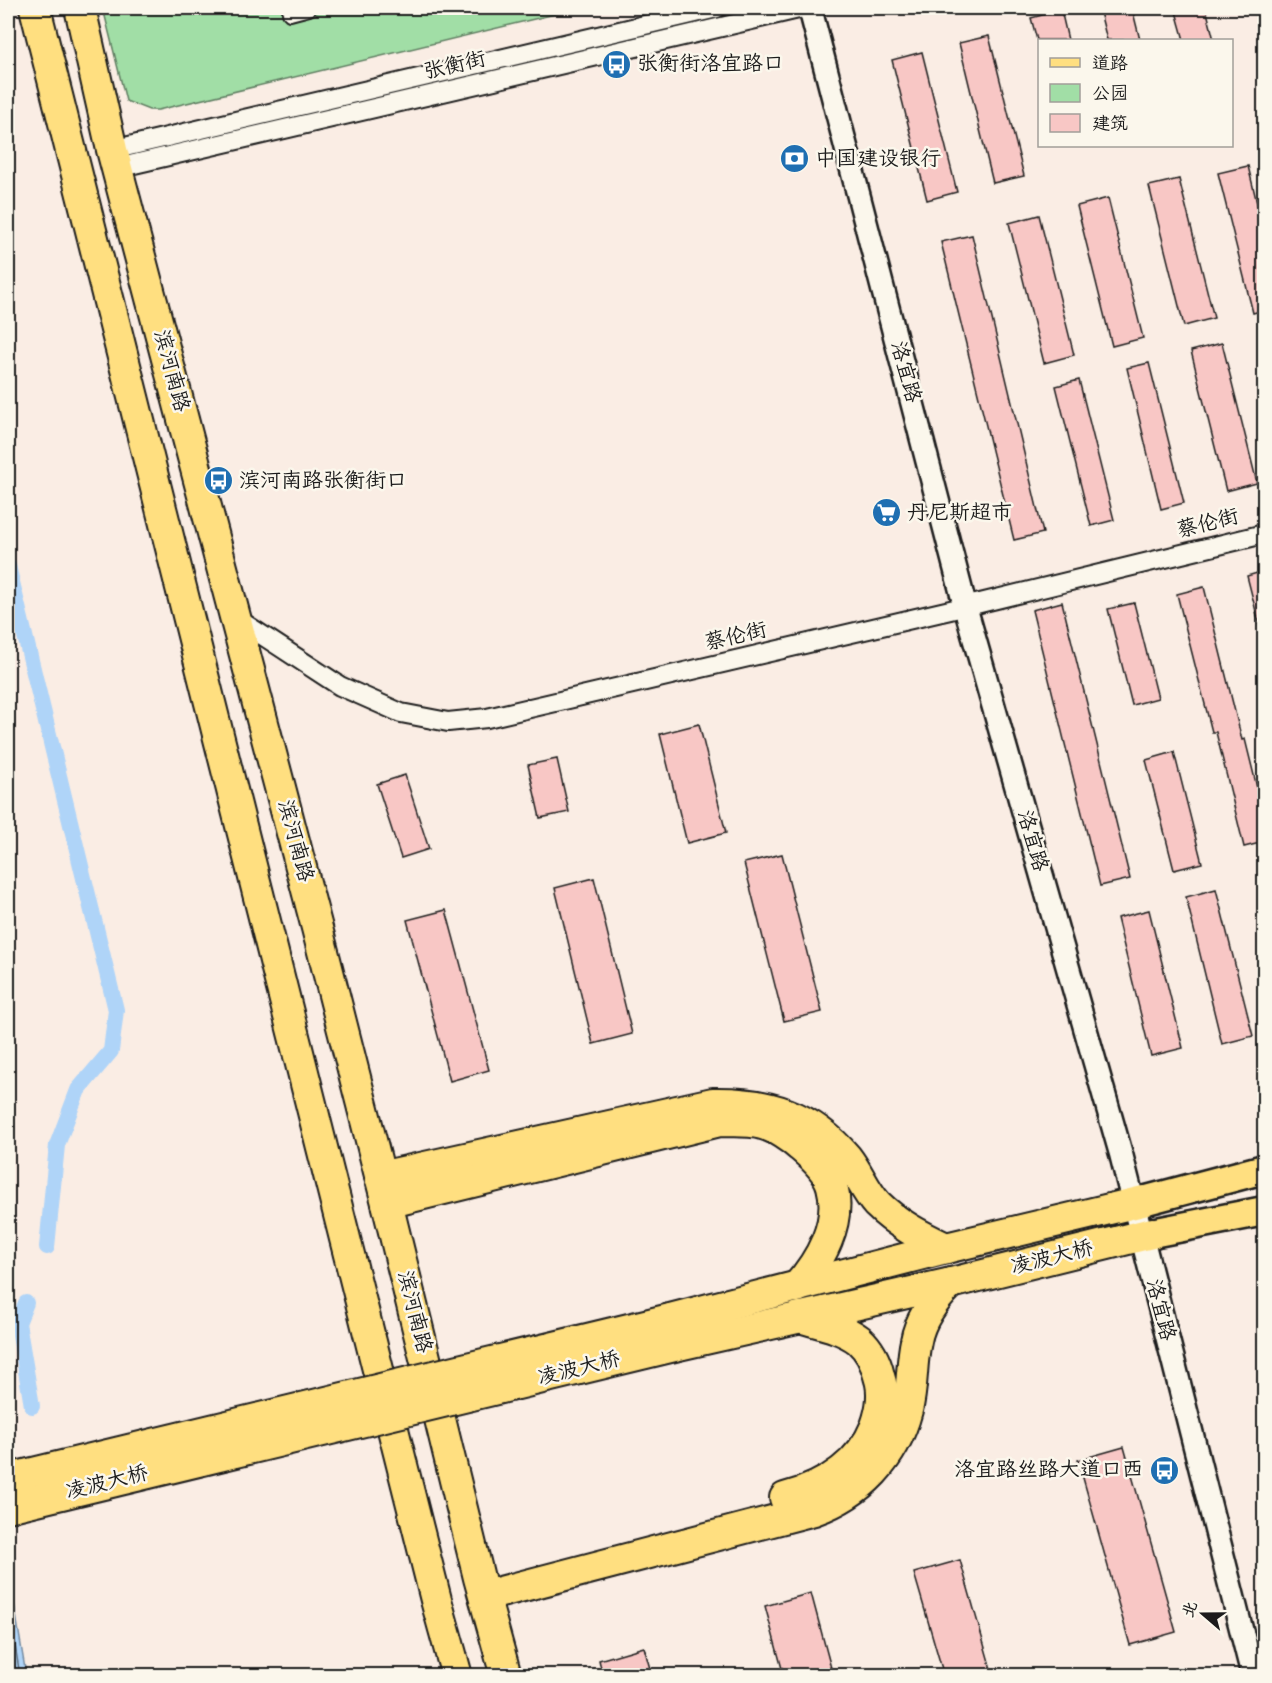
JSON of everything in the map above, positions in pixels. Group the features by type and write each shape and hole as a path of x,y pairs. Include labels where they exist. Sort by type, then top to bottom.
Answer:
{"highway":[{"name":"滨河南路","path":"35,8 430,1577 457,1676"},
{"name":"滨河南路","path":"80,8 114,159 225,574 384,1190 506,1676"},
{"path":"180,588 185,568 193,558 212,561 225,574"},
{"path":"384,1190 713,1102 753,1104 784,1112 820,1131 848,1159 874,1201 888,1214 908,1229 946,1248"},
{"path":"384,1190 720,1121 762,1124 792,1139 815,1158 832,1185 834,1212 826,1242 814,1267 797,1287"},
{"name":"凌波大桥","path":"8,1507 675,1332 797,1287 946,1248 1138,1202"},
{"name":"凌波大桥","path":"8,1479 675,1332 799,1317 951,1283 1146,1235"},
{"path":"482,1587 814,1510 836,1502 868,1478 897,1437 907,1408 916,1339 933,1302 951,1283"},
{"path":"482,1587 804,1492 840,1474 857,1458 870,1439 879,1417 883,1397 881,1380 876,1365 861,1342 834,1327 799,1317"}],"main road":[{"path":"1138,1202 1264,1169"},
{"path":"1146,1235 1264,1211"}],"street":[{"path":"290,13 309,8"},
{"name":"张衡街","path":"114,159 717,8"},
{"name":"张衡街","path":"114,159 803,8"},
{"name":"洛宜路","path":"810,8 1118,1142 1138,1202 1253,1676"},
{"name":"洛宜路","path":"821,8 971,605"},
{"name":"蔡伦街","path":"236,618 340,686 401,713 448,722 487,718 1264,534"},
{"name":"洛宜路","path":"1146,1235 1264,1672"}],"green space":[{"path":"103,8 580,8 158,110 149,110 126,101"}],"water":[{"path":"8,1567 26,1675 8,1675"}],"building":[{"path":"1132,8 1140,39 1107,39 1100,12"},
{"path":"1175,8 1206,8 1214,39 1184,39"},
{"path":"1061,10 1068,39 1037,40 1031,18"},
{"path":"989,36 1024,176 993,183 959,43"},
{"path":"922,52 957,192 927,200 892,60"},
{"path":"1248,166 1264,232 1264,310 1253,313 1218,173"},
{"path":"1179,179 1214,318 1184,326 1149,186"},
{"path":"1108,198 1143,338 1112,346 1077,206"},
{"path":"1039,215 1074,355 1044,363 1009,223"},
{"path":"972,235 1043,533 1014,540 941,242"},
{"path":"1222,343 1257,483 1226,491 1191,351"},
{"path":"1149,363 1184,503 1161,509 1127,368"},
{"path":"1079,380 1114,520 1091,526 1056,386"},
{"path":"1264,571 1264,627 1260,627 1247,576"},
{"path":"1204,587 1242,740 1245,739 1264,816 1264,842 1244,847 1216,732 1212,732 1177,594"},
{"path":"1062,602 1130,879 1100,886 1032,610"},
{"path":"1134,603 1158,698 1132,705 1108,609"},
{"path":"699,724 726,833 687,843 660,734"},
{"path":"1174,752 1202,863 1174,870 1146,760"},
{"path":"557,759 569,812 540,818 528,765"},
{"path":"405,775 429,849 401,858 377,784"},
{"path":"782,854 822,1012 784,1021 744,863"},
{"path":"594,878 632,1034 593,1044 555,888"},
{"path":"1216,889 1253,1036 1222,1044 1186,897"},
{"path":"446,910 489,1070 450,1081 407,920"},
{"path":"1149,910 1183,1048 1151,1056 1117,918"},
{"path":"1124,1447 1176,1632 1130,1645 1078,1460"},
{"path":"960,1560 993,1676 944,1676 914,1573"},
{"path":"811,1593 831,1668 804,1676 784,1676 765,1606"},
{"path":"644,1647 652,1676 603,1676 599,1660"}],"waterway":[{"path":"8,566 116,1010 111,1051 78,1090 57,1145 47,1247"},
{"path":"26,1303 18,1323 32,1406"}],"place":[{"name":"张衡街洛宜路口","path":"616,64"},
{"name":"中国建设银行","path":"794,159"},
{"name":"滨河南路张衡街口","path":"218,481"},
{"name":"丹尼斯超市","path":"886,513"},
{"name":"洛宜路丝路大道口西","path":"1164,1470"}]}
